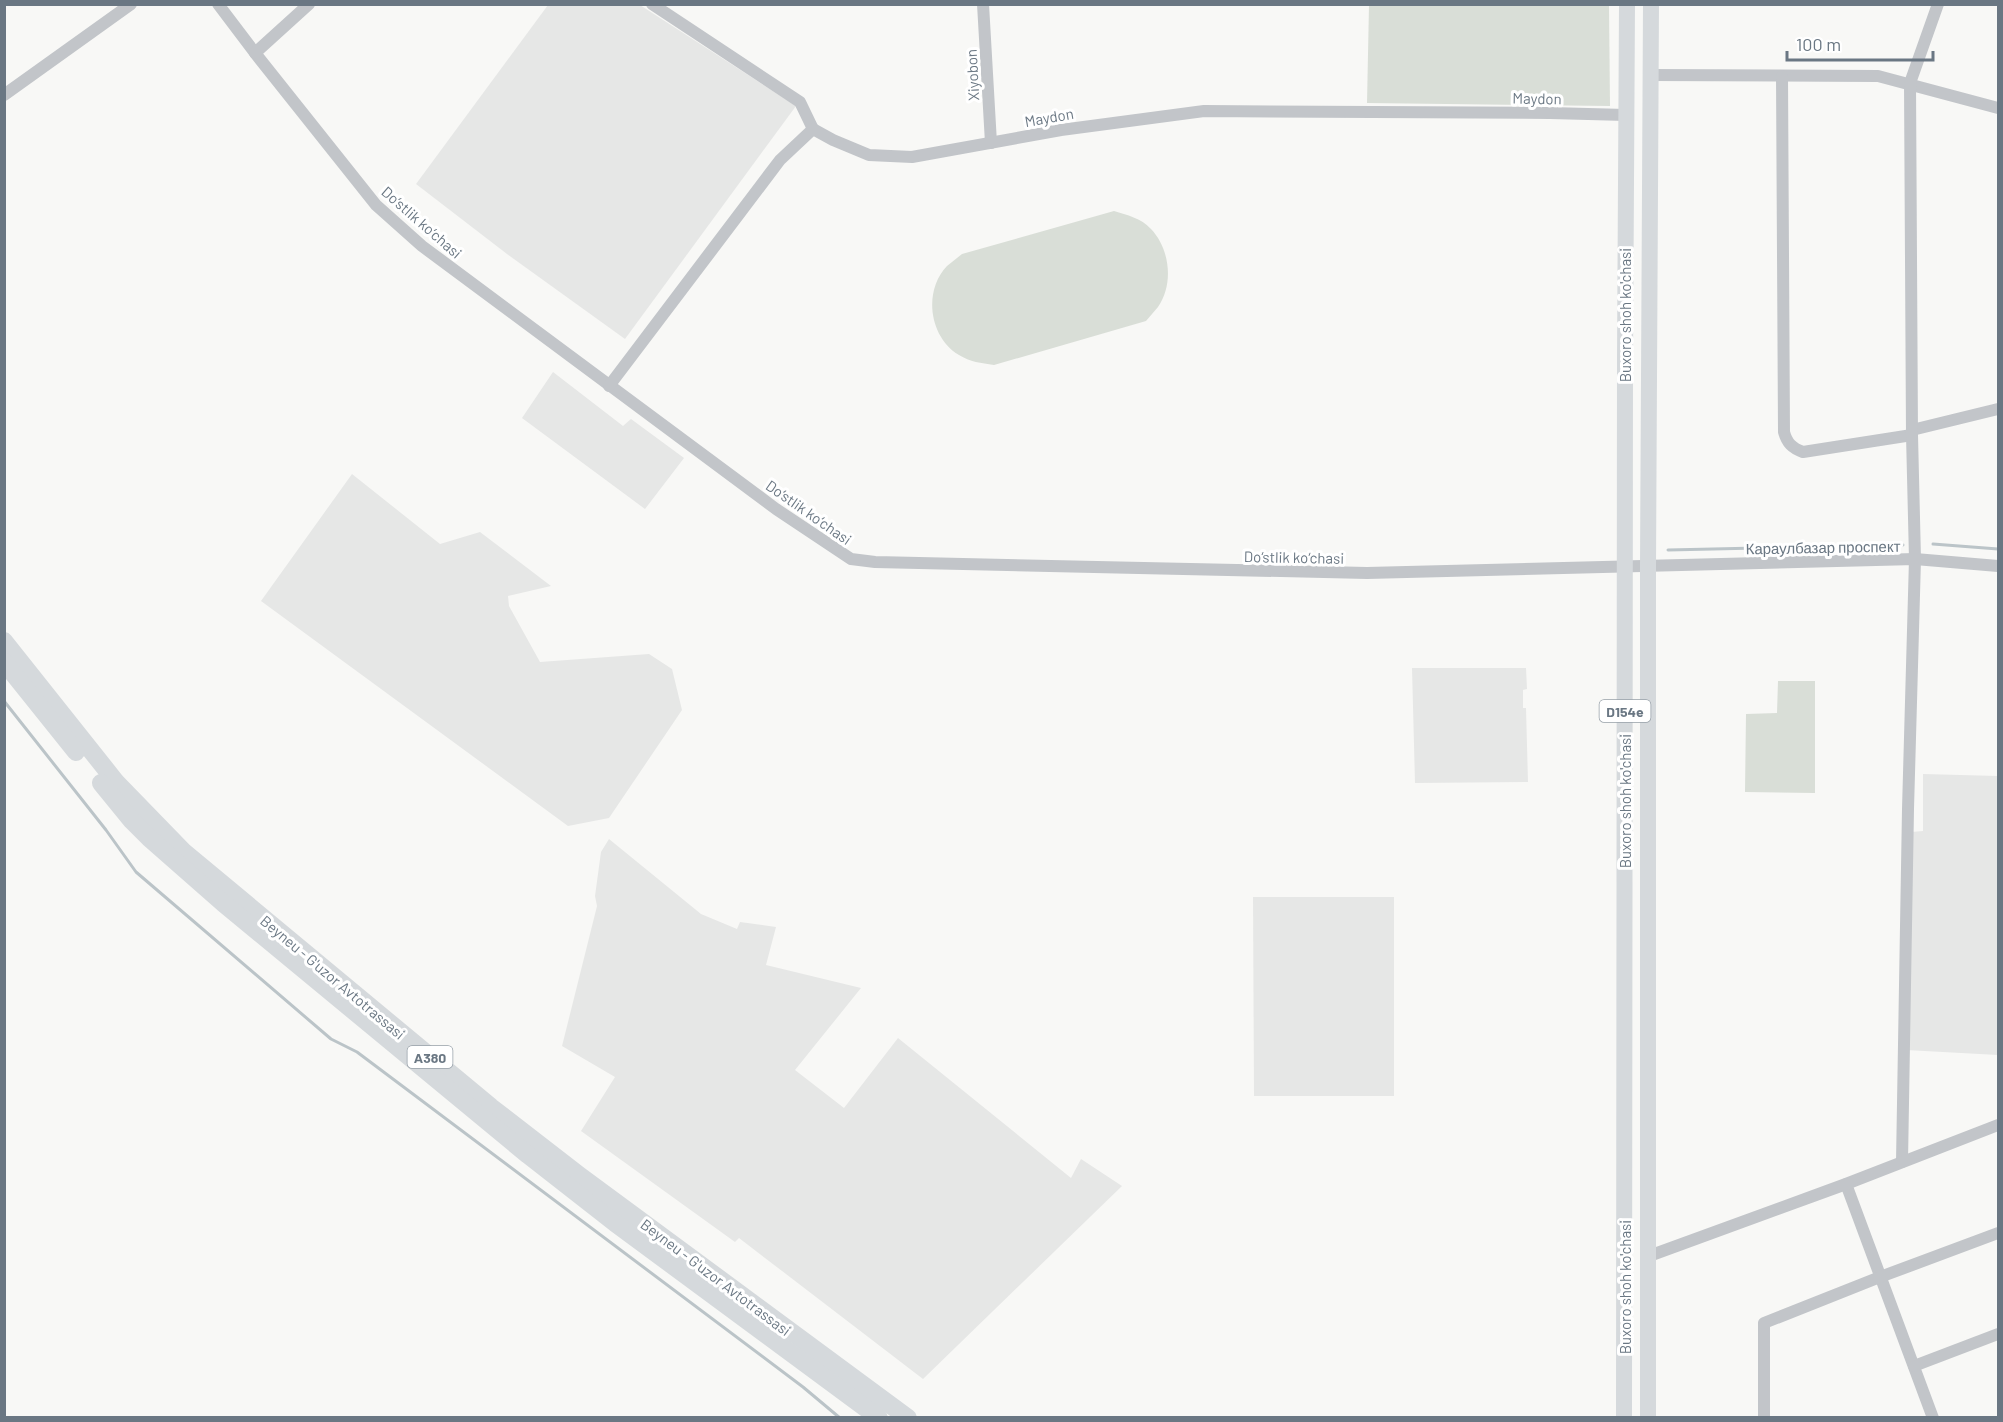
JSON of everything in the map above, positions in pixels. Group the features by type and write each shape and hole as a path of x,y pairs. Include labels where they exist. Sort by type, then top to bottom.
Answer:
{"highway":[{"name":"Beyneu - G'uzor Avtotrassasi","path":"4,641 116,782 184,852 491,1107 607,1196 908,1418"},
{"name":"Beyneu - G'uzor Avtotrassasi","path":"4,662 132,821 222,903 545,1169 879,1418"}],"main road":[{"name":"Buxoro shoh ko'chasi","path":"1624,1418 1628,4"},
{"name":"Buxoro shoh ko'chasi","path":"1648,1418 1648,566 1651,4"},
{"path":"1626,115 1651,115"}],"street":[{"path":"4,95 130,4"},
{"name":"Do‘stlik ko‘chasi","path":"219,4 376,205 423,246 609,386 776,509 851,559 875,562 1367,573 1648,566"},
{"path":"255,53 309,4"},
{"path":"609,386 780,160 813,129 800,102 652,4"},
{"name":"Xiyobon","path":"983,4 991,143"},
{"path":"1902,1162 1915,559 1910,83 1938,4"},
{"path":"1652,75 1878,76 1998,108"},
{"path":"1782,76 1784,432 1786,441 1803,452 1912,433 1998,409"},
{"name":"Maydon","path":"813,129 869,155 912,157 1061,130 1204,111 1538,112 1626,115"},
{"name":"Караулбазар проспект","path":"1648,566 1915,559 1998,566"},
{"path":"1648,1256 1846,1184 1998,1125"},
{"path":"1846,1184 1933,1418"},
{"path":"1764,1418 1764,1323 1998,1233"},
{"path":"1914,1366 1998,1334"}],"shaded area":[{"path":"548,5 640,5 796,106 625,339 507,254 416,184"},
{"path":"1369,5 1609,5 1610,106 1367,103"},
{"path":"1114,211 1134,217 1147,225 1157,237 1166,256 1168,277 1163,298 1146,321 994,365 976,362 959,355 941,337 933,313 932,300 935,288 939,276 962,254"},
{"path":"553,372 623,426 631,419 684,458 645,509 522,418"},
{"path":"352,474 440,544 480,532 551,586 508,596 509,606 540,662 649,654 672,669 682,710 609,818 568,826 261,601"},
{"path":"1412,668 1526,668 1527,689 1523,690 1523,708 1526,708 1528,782 1415,783"},
{"path":"1778,681 1815,681 1815,793 1745,792 1746,714 1777,713"},
{"path":"1923,774 1998,776 1998,1055 1906,1050 1911,832 1923,831"},
{"path":"609,839 701,914 737,929 740,922 776,927 766,965 861,988 795,1070 844,1108 898,1038 1071,1178 1081,1159 1122,1186 923,1379 739,1238 735,1242 581,1131 615,1077 562,1046 597,906 595,896 601,852"},
{"path":"1253,897 1394,897 1394,1096 1254,1096"}],"waterway":[{"path":"1933,544 1998,549"},
{"path":"1668,550 1903,545"},
{"path":"4,701 106,830 136,872 331,1039 357,1052 803,1387 840,1418"}]}
